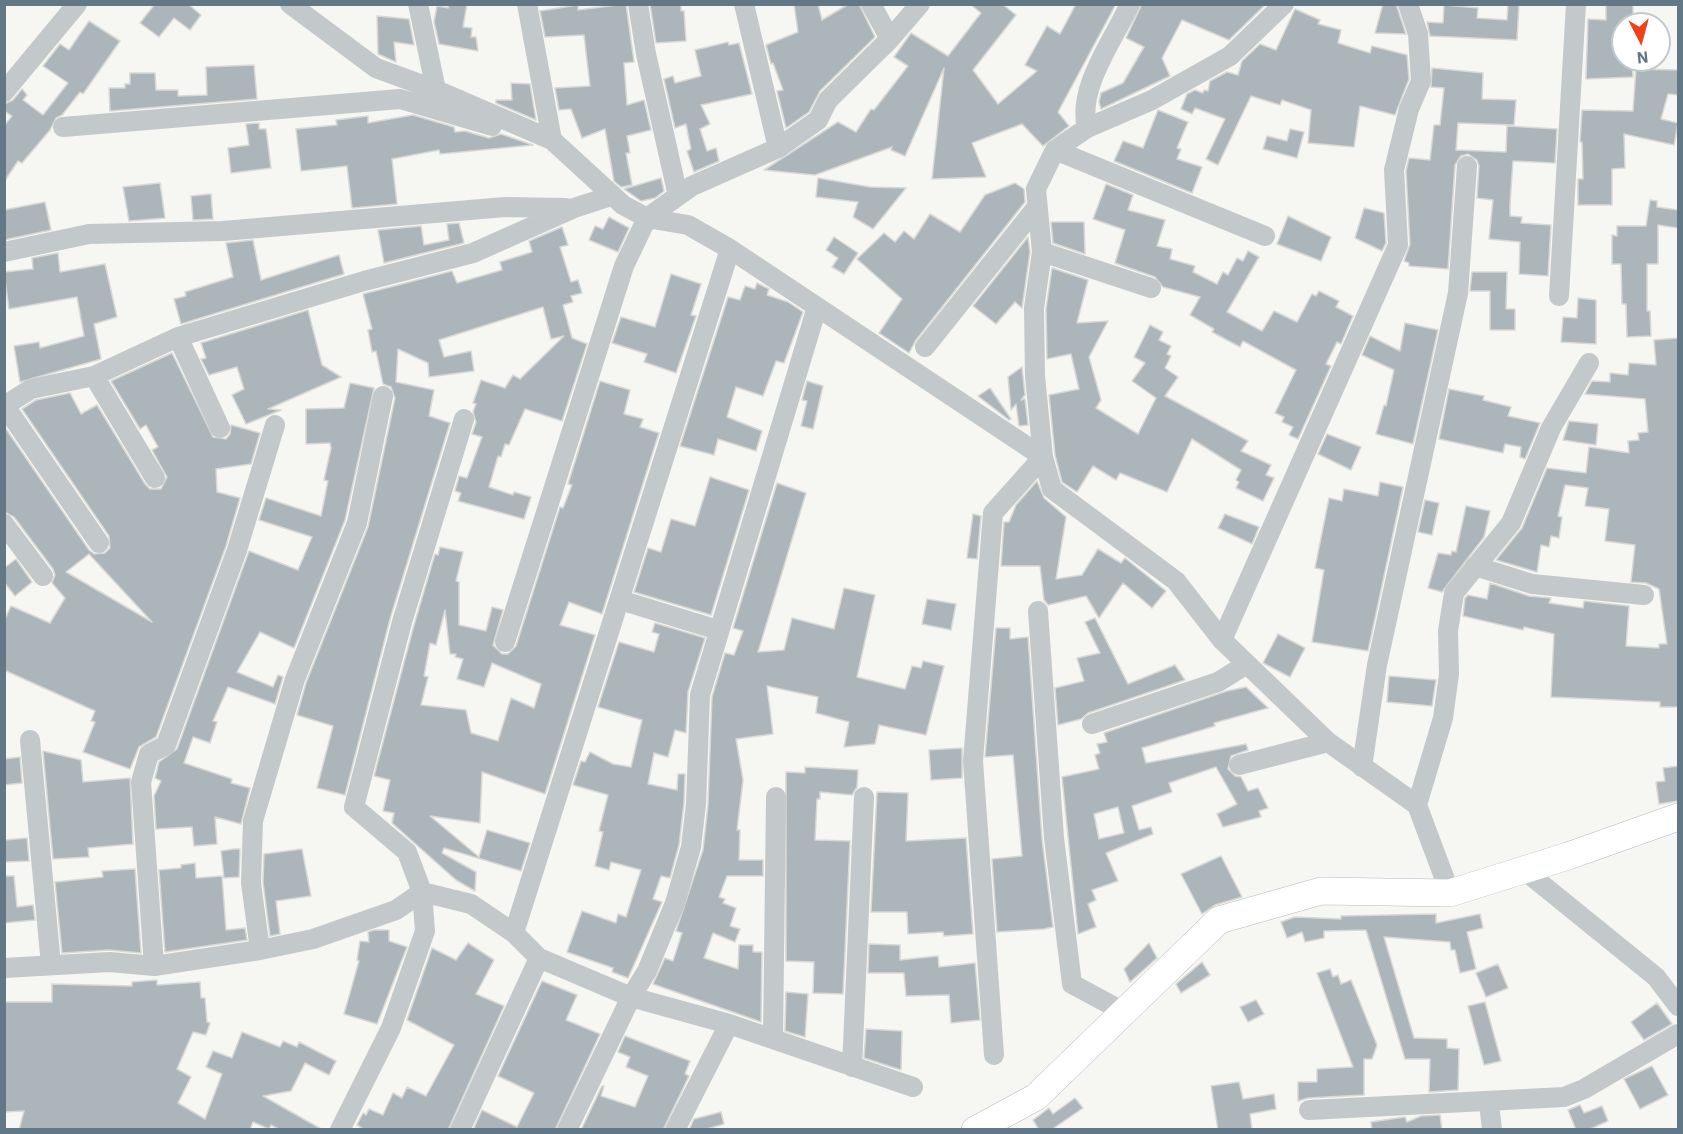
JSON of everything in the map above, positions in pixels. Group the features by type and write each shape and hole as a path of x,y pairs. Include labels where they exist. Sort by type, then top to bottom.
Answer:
{"street":[{"path":"4,92 77,4"},
{"path":"290,4 376,68 436,90 552,140 604,198"},
{"path":"418,4 436,90"},
{"path":"527,4 552,140"},
{"path":"638,4 678,196"},
{"path":"744,4 778,148"},
{"path":"872,4 890,39"},
{"path":"505,642 624,266 647,218 692,186 778,148 818,120 828,100 890,39 920,4"},
{"path":"1087,128 1084,103 1089,85 1130,4"},
{"path":"1284,4 1230,56 1152,100 1087,128 1055,150 1036,189 1036,208 1042,252 1034,308 1035,376 1043,457 1052,489 1176,581 1222,640 1328,742 1417,805 1450,893"},
{"path":"1222,640 1398,245 1394,170 1409,109 1421,81 1418,34 1408,4"},
{"path":"1559,297 1576,4"},
{"path":"400,99 401,77"},
{"path":"63,127 400,99 483,122 527,139 562,159 604,198 647,218 688,225 730,249 1043,457"},
{"path":"1055,150 1265,236"},
{"path":"1362,767 1377,665 1458,292 1467,166"},
{"path":"99,543 5,406 31,389 94,376 178,338 364,281 473,253 574,208 604,198"},
{"path":"4,252 89,234 223,231 504,207 574,208"},
{"path":"925,347 1036,208"},
{"path":"514,933 730,249"},
{"path":"1042,252 1150,288"},
{"path":"567,1130 631,997 647,971 675,903 691,847 696,804 700,695 817,306"},
{"path":"178,338 220,428"},
{"path":"1417,805 1443,718 1449,674 1448,631 1454,593 1511,523 1551,428 1589,363"},
{"path":"94,376 155,478"},
{"path":"260,950 251,883 253,821 295,679 357,523 383,396"},
{"path":"340,1130 391,1028 425,931 422,892 407,852 354,807 402,622 464,419"},
{"path":"154,966 141,782 149,754 166,745 237,550 275,425"},
{"path":"994,1055 974,749 993,513 1043,457"},
{"path":"4,524 43,576"},
{"path":"1475,566 1532,584 1644,595"},
{"path":"620,600 718,630"},
{"path":"1038,610 1054,838 1072,984 1124,1011"},
{"path":"1092,724 1218,682 1247,664"},
{"path":"30,740 51,965"},
{"path":"1239,765 1328,742"},
{"path":"773,1039 776,797"},
{"path":"852,1068 864,797"},
{"path":"975,1130 1036,1096 1219,920 1321,891 1450,893 1678,817"},
{"path":"1524,870 1656,977 1678,1006"},
{"path":"4,968 110,962 154,966 260,950 313,939 396,910 422,892 471,904 514,933 539,958 631,997 729,1024 912,1087"},
{"path":"460,1130 539,958"},
{"path":"675,1130 729,1024"},
{"path":"1309,1110 1489,1103 1564,1097 1584,1089 1678,1034"},
{"path":"1489,1103 1492,1130"}],"building":[{"path":"155,4 188,4 201,15 190,30 174,18 159,37 140,23"},
{"path":"449,4 467,4 463,27 472,28 471,37 476,37 478,51 439,44 434,22 437,6 448,8"},
{"path":"626,4 634,62 624,63 627,105 644,100 651,130 627,136 630,153 626,153 632,185 621,187 614,181 605,129 582,138 571,109 559,110 555,88 590,86 584,35 545,37 540,11 578,5 578,10"},
{"path":"650,4 681,4 681,11 684,11 686,41 656,43"},
{"path":"794,4 818,4 822,20 849,4 859,4 875,37 820,91 809,112 786,128 777,91 783,90 773,63 771,64 766,45 798,32"},
{"path":"970,4 1002,4 1016,15 973,70 998,104 1037,71 1025,65 1047,26 1060,34 1076,4 1116,4 1058,112 1069,126 1043,146 1022,124 972,143 986,177 932,179 944,68 905,156 891,150 892,147 815,175 764,170 838,122 856,132 871,109 874,110 908,66 894,57 911,33 948,56 981,13"},
{"path":"1142,4 1266,4 1229,40 1182,20 1162,58 1170,76 1101,109 1099,102 1101,93 1123,83 1144,47 1126,38"},
{"path":"1383,4 1396,4 1406,34 1375,33"},
{"path":"1508,4 1519,4 1517,40 1430,36 1427,22 1443,23 1444,5 1478,8 1477,18 1507,20"},
{"path":"1606,4 1633,4 1633,12 1611,12 1611,72 1633,72 1633,77 1586,79 1588,19 1606,20"},
{"path":"1295,9 1320,20 1318,24 1341,30 1338,43 1370,53 1372,46 1407,55 1409,79 1395,115 1360,106 1354,147 1308,143 1311,110 1282,100 1280,105 1251,96 1218,165 1206,159 1225,119 1195,108 1192,114 1181,109 1187,94 1195,90 1203,93 1204,90 1208,91 1210,81 1227,72 1238,75 1242,61 1260,44 1276,50"},
{"path":"377,16 409,19 414,45 394,42 396,62 378,54"},
{"path":"89,21 120,41 83,94 80,92 62,115 56,118 50,130 22,163 18,161 4,182 4,126 12,116 4,111 4,104 13,100 22,89 27,95 23,100 43,115 68,83 43,66 60,44 69,50"},
{"path":"728,42 729,45 739,43 752,94 701,105 710,124 700,129 707,151 716,148 719,161 694,172 687,151 691,149 686,124 675,128 664,79 673,76 675,83 701,76 695,50"},
{"path":"254,65 257,99 110,111 109,88 125,88 125,84 130,84 130,73 155,73 156,90 178,90 178,96 207,95 206,67"},
{"path":"1432,68 1483,73 1482,99 1516,100 1514,125 1458,123 1456,150 1506,152 1507,126 1557,129 1555,163 1513,161 1510,204 1510,216 1522,217 1521,223 1551,225 1548,276 1519,274 1520,242 1489,239 1493,200 1477,198 1479,166 1477,160 1468,154 1461,156 1455,165 1448,269 1409,266 1409,263 1404,261 1410,244 1406,171 1409,158 1430,160 1434,125 1440,125 1444,88 1431,87"},
{"path":"1678,70 1678,95 1668,94 1661,119 1678,123 1674,145 1624,134 1625,168 1612,169 1612,205 1578,205 1578,179 1583,179 1582,142 1580,142 1582,110 1633,111 1636,72"},
{"path":"511,83 530,84 536,120 496,103 496,100 512,100"},
{"path":"1158,110 1188,122 1177,148 1181,149 1177,159 1202,167 1192,193 1114,161 1123,141 1143,148"},
{"path":"413,115 454,127 455,132 465,131 489,138 501,134 533,145 440,154 439,150 392,159 397,204 352,208 347,166 301,171 296,129 337,125 336,120 368,116 368,123"},
{"path":"259,123 259,129 266,129 271,168 231,173 228,148 249,145 246,124"},
{"path":"1290,129 1304,132 1297,158 1263,149 1267,136 1287,141"},
{"path":"661,178 664,191 655,198 641,201 624,189"},
{"path":"818,178 870,187 906,188 873,229 853,217 858,202 816,197"},
{"path":"160,183 165,218 129,221 123,187"},
{"path":"1015,183 1024,189 1025,202 916,340 909,353 879,333 902,299 857,259 884,233 895,242 904,231 914,239 930,214 960,232 985,195"},
{"path":"1106,184 1133,195 1128,210 1165,220 1157,246 1172,249 1170,259 1195,266 1193,272 1217,284 1223,272 1228,275 1237,258 1243,261 1248,251 1259,257 1227,312 1262,331 1274,311 1297,322 1312,294 1316,296 1319,291 1339,301 1336,307 1353,316 1341,344 1337,342 1326,364 1331,366 1298,439 1289,435 1293,427 1282,422 1284,417 1275,413 1296,370 1243,341 1240,347 1212,332 1214,329 1190,315 1200,297 1163,287 1155,277 1115,263 1125,230 1093,219"},
{"path":"211,194 213,219 193,220 191,196"},
{"path":"1650,200 1657,201 1657,207 1678,210 1678,228 1658,225 1658,264 1647,264 1647,311 1650,311 1651,336 1627,337 1626,304 1622,304 1621,264 1612,264 1612,235 1617,236 1617,226 1646,226"},
{"path":"45,202 51,230 4,240 4,210"},
{"path":"1364,208 1384,213 1386,243 1382,251 1355,238"},
{"path":"1288,216 1331,237 1321,261 1277,244"},
{"path":"609,217 629,228 618,252 589,240 595,226 603,229"},
{"path":"1051,222 1084,222 1085,254 1053,243"},
{"path":"459,223 464,243 384,263 378,230 421,226 424,245 449,240 447,224"},
{"path":"562,227 568,245 560,247 571,282 578,280 582,293 571,296 573,302 563,305 572,338 587,344 562,421 525,409 509,445 505,444 501,457 498,456 489,487 513,495 514,492 531,497 524,519 458,501 461,493 455,491 459,476 467,478 482,437 472,434 476,422 473,412 476,404 473,403 481,380 505,388 513,375 520,379 564,336 551,339 543,307 439,340 444,357 471,351 474,371 429,377 428,363 398,349 396,382 434,390 429,416 450,423 390,619 345,795 317,788 333,726 297,715 306,683 368,527 395,398 391,387 383,384 376,351 372,352 368,330 372,329 363,294 452,271 457,283 502,270 500,262 532,252 529,241"},
{"path":"834,237 858,253 844,274 832,267 838,258 826,250"},
{"path":"1028,237 1030,252 1022,308 1015,302 996,324 973,306"},
{"path":"253,240 261,280 339,255 344,274 181,324 174,299 186,296 185,292 233,277 226,243"},
{"path":"58,253 60,272 105,264 117,317 94,324 101,359 20,382 14,346 39,342 40,348 84,336 77,297 9,309 4,272 33,269 32,258"},
{"path":"1052,268 1088,280 1077,323 1108,321 1089,357 1101,400 1096,408 1138,434 1156,398 1132,381 1145,363 1134,357 1150,325 1163,332 1159,340 1171,346 1167,354 1171,356 1165,368 1178,377 1165,396 1248,441 1241,451 1271,465 1266,475 1274,478 1263,501 1236,488 1239,482 1236,480 1241,470 1192,439 1167,492 1120,473 1116,480 1093,466 1077,492 1062,482 1055,455 1049,395 1079,389 1071,354 1047,359 1046,309"},
{"path":"1472,272 1507,272 1506,309 1515,309 1515,330 1490,330 1490,291 1470,291"},
{"path":"671,274 701,284 691,315 696,316 676,373 644,362 647,354 612,343 621,317 655,327"},
{"path":"757,283 769,289 767,295 788,302 803,312 784,363 776,361 763,396 736,387 727,417 762,431 756,451 718,439 714,455 680,446 728,297 740,300 745,286 755,289"},
{"path":"1578,298 1596,300 1596,344 1561,342 1563,317 1577,318"},
{"path":"308,310 322,365 341,377 268,409 281,410 246,424 232,395 244,389 237,367 209,375 201,359 206,358 201,343"},
{"path":"1405,323 1438,330 1413,444 1376,434 1384,405 1386,406 1394,370 1362,355 1370,336 1400,351"},
{"path":"1678,338 1678,707 1660,707 1660,702 1551,697 1554,634 1524,627 1523,630 1463,616 1465,598 1468,595 1487,599 1490,583 1529,596 1551,598 1549,603 1583,608 1584,601 1629,606 1626,646 1659,648 1659,644 1667,644 1659,589 1646,583 1631,582 1635,545 1605,541 1609,509 1585,506 1588,488 1565,485 1558,516 1562,517 1559,538 1551,536 1549,547 1541,545 1537,572 1496,560 1522,528 1547,468 1586,473 1589,447 1629,453 1628,441 1639,440 1638,433 1648,432 1645,399 1585,394 1592,381 1610,382 1610,373 1628,375 1629,363 1656,365 1654,340"},
{"path":"172,353 213,437 226,439 230,434 231,425 260,433 251,464 216,469 217,492 240,498 226,546 156,737 139,747 130,769 83,752 95,722 91,721 95,711 4,670 4,621 11,606 50,623 65,598 52,583 55,575 53,569 14,517 4,512 4,426 94,554 105,553 110,548 109,536 22,409 36,400 70,393 81,414 97,405 145,484 150,489 161,489 167,477 152,450 158,447 146,425 140,429 111,381","holes":["89,554 152,622 66,572"]},
{"path":"1022,367 1025,395 1021,400 1025,399 1028,425 1019,426 1016,404 1011,410 1008,377"},
{"path":"600,381 630,390 624,414 643,419 640,427 659,433 602,614 569,602 560,625 595,635 545,794 482,772 480,823 430,816 479,857 487,830 530,843 521,871 444,848 442,853 476,872 475,891 456,880 392,823 394,813 383,811 390,780 374,776 435,554 438,555 440,547 463,552 456,581 459,582 459,625 486,631 492,607 503,610 493,645 502,654 508,654 516,646 560,507 563,508 572,485 568,484","holes":["445,610 450,654 456,654 455,657 463,659 457,679 484,687 492,663 541,684 534,708 511,698 498,741 471,733 466,710 421,705 428,677 424,676 430,643 436,645"]},
{"path":"807,381 823,386 813,429 801,426 807,401 802,400"},
{"path":"350,383 374,388 345,520 294,648 260,632 237,672 273,687 278,675 283,677 275,704 228,687 213,721 217,722 210,743 193,737 184,763 232,779 231,783 250,788 241,824 215,817 217,844 194,846 192,827 156,829 154,796 161,781 155,778 159,762 177,749 249,551 298,570 312,537 259,520 266,498 321,516 328,481 324,480 331,448 330,443 306,444 306,409 344,408"},
{"path":"990,388 1011,419 1009,420 978,396"},
{"path":"1449,389 1484,396 1483,400 1511,407 1508,416 1540,423 1525,459 1520,457 1521,447 1505,444 1503,453 1439,439"},
{"path":"1569,421 1598,424 1596,445 1563,440"},
{"path":"1327,434 1361,447 1351,470 1318,454"},
{"path":"710,477 749,490 711,615 634,592 648,548 661,552 671,519 695,526"},
{"path":"1037,481 1044,498 1066,517 1056,579 1082,575 1098,549 1121,563 1125,558 1166,591 1152,608 1123,583 1099,618 1086,596 1048,605 1044,600 1040,566 1001,566 1004,522 1009,522 1016,505"},
{"path":"1380,482 1403,487 1368,651 1312,642 1324,570 1315,568 1329,498 1342,501 1344,489 1378,496"},
{"path":"777,483 806,493 758,652 784,650 792,618 834,629 844,588 875,595 857,677 905,689 912,666 921,668 923,661 944,666 926,735 879,725 875,744 844,747 849,722 816,713 818,697 767,686 773,734 736,739 743,780 737,830 740,830 739,860 763,860 763,876 727,876 719,897 725,899 723,903 736,908 730,926 740,929 735,942 713,933 704,958 738,969 739,945 753,945 753,952 762,952 761,1022 653,984 665,958 673,961 682,933 676,931 703,850 708,805 712,697 725,653 734,655 743,631 733,628"},
{"path":"1425,500 1439,503 1432,535 1418,532"},
{"path":"1466,506 1490,511 1484,537 1442,592 1428,588 1438,553 1451,555 1452,551 1456,552"},
{"path":"973,514 981,516 977,559 967,558"},
{"path":"1225,514 1259,527 1252,544 1218,528"},
{"path":"16,559 32,582 15,596 4,582 4,568"},
{"path":"927,599 956,604 951,630 922,624"},
{"path":"1095,618 1128,684 1175,665 1185,680 1088,713 1081,719 1058,725 1055,688 1084,681 1077,658 1100,653 1085,622"},
{"path":"655,623 705,638 688,692 686,733 675,730 668,757 654,753 648,784 677,790 678,774 685,774 684,803 679,845 670,878 661,876 653,899 662,902 628,978 612,972 613,968 567,952 582,911 616,923 618,914 626,917 641,870 611,862 609,870 595,866 603,832 599,831 608,795 573,785 581,761 585,762 590,752 613,764 631,767 642,720 598,707 619,642 654,652 659,634 652,632"},
{"path":"996,628 1010,628 1010,639 1028,637 1042,839 1053,927 1044,929 997,932 992,859 1022,856 1013,755 985,757"},
{"path":"1278,634 1305,648 1290,677 1263,663"},
{"path":"1389,676 1436,680 1432,706 1387,702"},
{"path":"1246,687 1268,708 1214,723 1215,726 1142,748 1146,763 1246,744 1248,750 1231,756 1228,769 1235,776 1241,777 1248,791 1258,788 1268,808 1259,811 1261,817 1223,827 1217,814 1237,804 1216,767 1169,783 1172,792 1132,806 1139,830 1151,827 1153,834 1106,853 1118,881 1092,890 1096,900 1088,904 1096,927 1078,934 1062,777 1099,769 1095,755 1100,753 1097,744 1107,742 1104,733 1227,691","holes":["1118,807 1124,833 1099,839 1094,814"]},
{"path":"962,748 962,778 931,780 929,750"},
{"path":"43,751 81,760 83,782 130,778 133,844 88,848 89,857 53,859"},
{"path":"20,757 22,783 4,785 4,759"},
{"path":"1678,766 1678,801 1659,804 1656,782 1665,781 1663,768"},
{"path":"805,767 858,770 857,787 852,795 820,792 820,799 817,799 815,840 850,841 843,994 813,993 814,962 786,961 786,772 805,773"},
{"path":"877,792 908,793 906,841 966,838 973,934 944,936 943,932 908,934 907,912 871,912"},
{"path":"27,838 29,861 4,862 5,840"},
{"path":"240,849 239,877 224,878 221,851"},
{"path":"302,849 311,896 276,901 280,934 270,936 263,882 264,854"},
{"path":"1221,856 1242,897 1215,905 1202,914 1181,874"},
{"path":"195,863 196,878 222,876 226,930 245,928 247,940 165,952 159,870 181,868 181,865"},
{"path":"135,869 141,953 109,950 62,953 55,882 103,877 102,871"},
{"path":"4,876 14,876 17,907 33,905 35,920 4,923"},
{"path":"1436,914 1436,923 1480,914 1483,928 1467,932 1476,969 1460,973 1455,950 1451,950 1450,942 1384,937 1414,1038 1447,1039 1447,1048 1459,1049 1458,1090 1429,1092 1430,1059 1405,1059 1366,930 1324,931 1324,938 1305,942 1302,932 1287,938 1281,922 1295,917 1341,919 1341,916"},
{"path":"389,930 389,941 407,947 377,1024 344,1014 359,961 357,960 360,941 369,942 368,932"},
{"path":"468,943 494,960 476,994 504,1006 448,1130 365,1130 357,1125 363,1113 366,1115 369,1109 383,1115 393,1093 402,1098 407,1087 426,1096 454,1045 407,1020 432,948 456,960"},
{"path":"1149,943 1157,958 1130,982 1124,969"},
{"path":"869,944 900,945 900,960 938,956 939,967 975,963 980,1020 951,1023 949,995 906,996 904,973 868,973"},
{"path":"1202,962 1210,975 1181,993 1176,984"},
{"path":"1498,964 1508,988 1486,997 1476,973"},
{"path":"1330,969 1333,977 1338,975 1341,984 1351,980 1377,1045 1372,1059 1364,1059 1364,1095 1308,1098 1298,1101 1298,1082 1317,1082 1317,1069 1353,1067 1317,973"},
{"path":"157,980 157,985 200,982 201,998 205,998 207,1022 210,1023 206,1035 193,1032 177,1069 191,1077 178,1103 205,1119 222,1074 206,1067 213,1051 232,1058 242,1032 280,1047 283,1041 297,1047 299,1042 336,1061 329,1075 305,1063 291,1091 263,1096 323,1130 280,1130 271,1125 269,1129 253,1122 250,1130 19,1130 24,1111 4,1112 4,1002 52,1002 52,984 132,986 132,982"},
{"path":"542,981 577,995 566,1020 600,1034 555,1130 473,1130 482,1110 517,1127 534,1093 498,1076"},
{"path":"786,992 808,994 805,1037 785,1031"},
{"path":"1256,1000 1264,1014 1248,1022 1240,1007"},
{"path":"1485,1002 1501,1061 1484,1065 1468,1006"},
{"path":"1657,1003 1672,1024 1644,1040 1631,1022"},
{"path":"866,1029 902,1031 901,1070 864,1058"},
{"path":"625,1036 690,1061 685,1074 689,1076 663,1130 581,1130 602,1086 604,1086 601,1096 635,1107 648,1076 626,1067 630,1057 618,1052"},
{"path":"1652,1066 1668,1095 1640,1109 1624,1079"},
{"path":"1239,1082 1243,1099 1274,1094 1276,1109 1250,1114 1252,1130 1218,1130 1211,1086"},
{"path":"1075,1098 1083,1108 1051,1130 1039,1130 1033,1120 1049,1108 1053,1114"},
{"path":"1580,1105 1584,1113 1602,1106 1608,1121 1588,1130 1576,1130 1568,1110"},
{"path":"721,1112 724,1124 703,1130 689,1130 694,1119"},
{"path":"1440,1115 1442,1130 1372,1130 1371,1122 1405,1117 1407,1122 1421,1116"}]}
